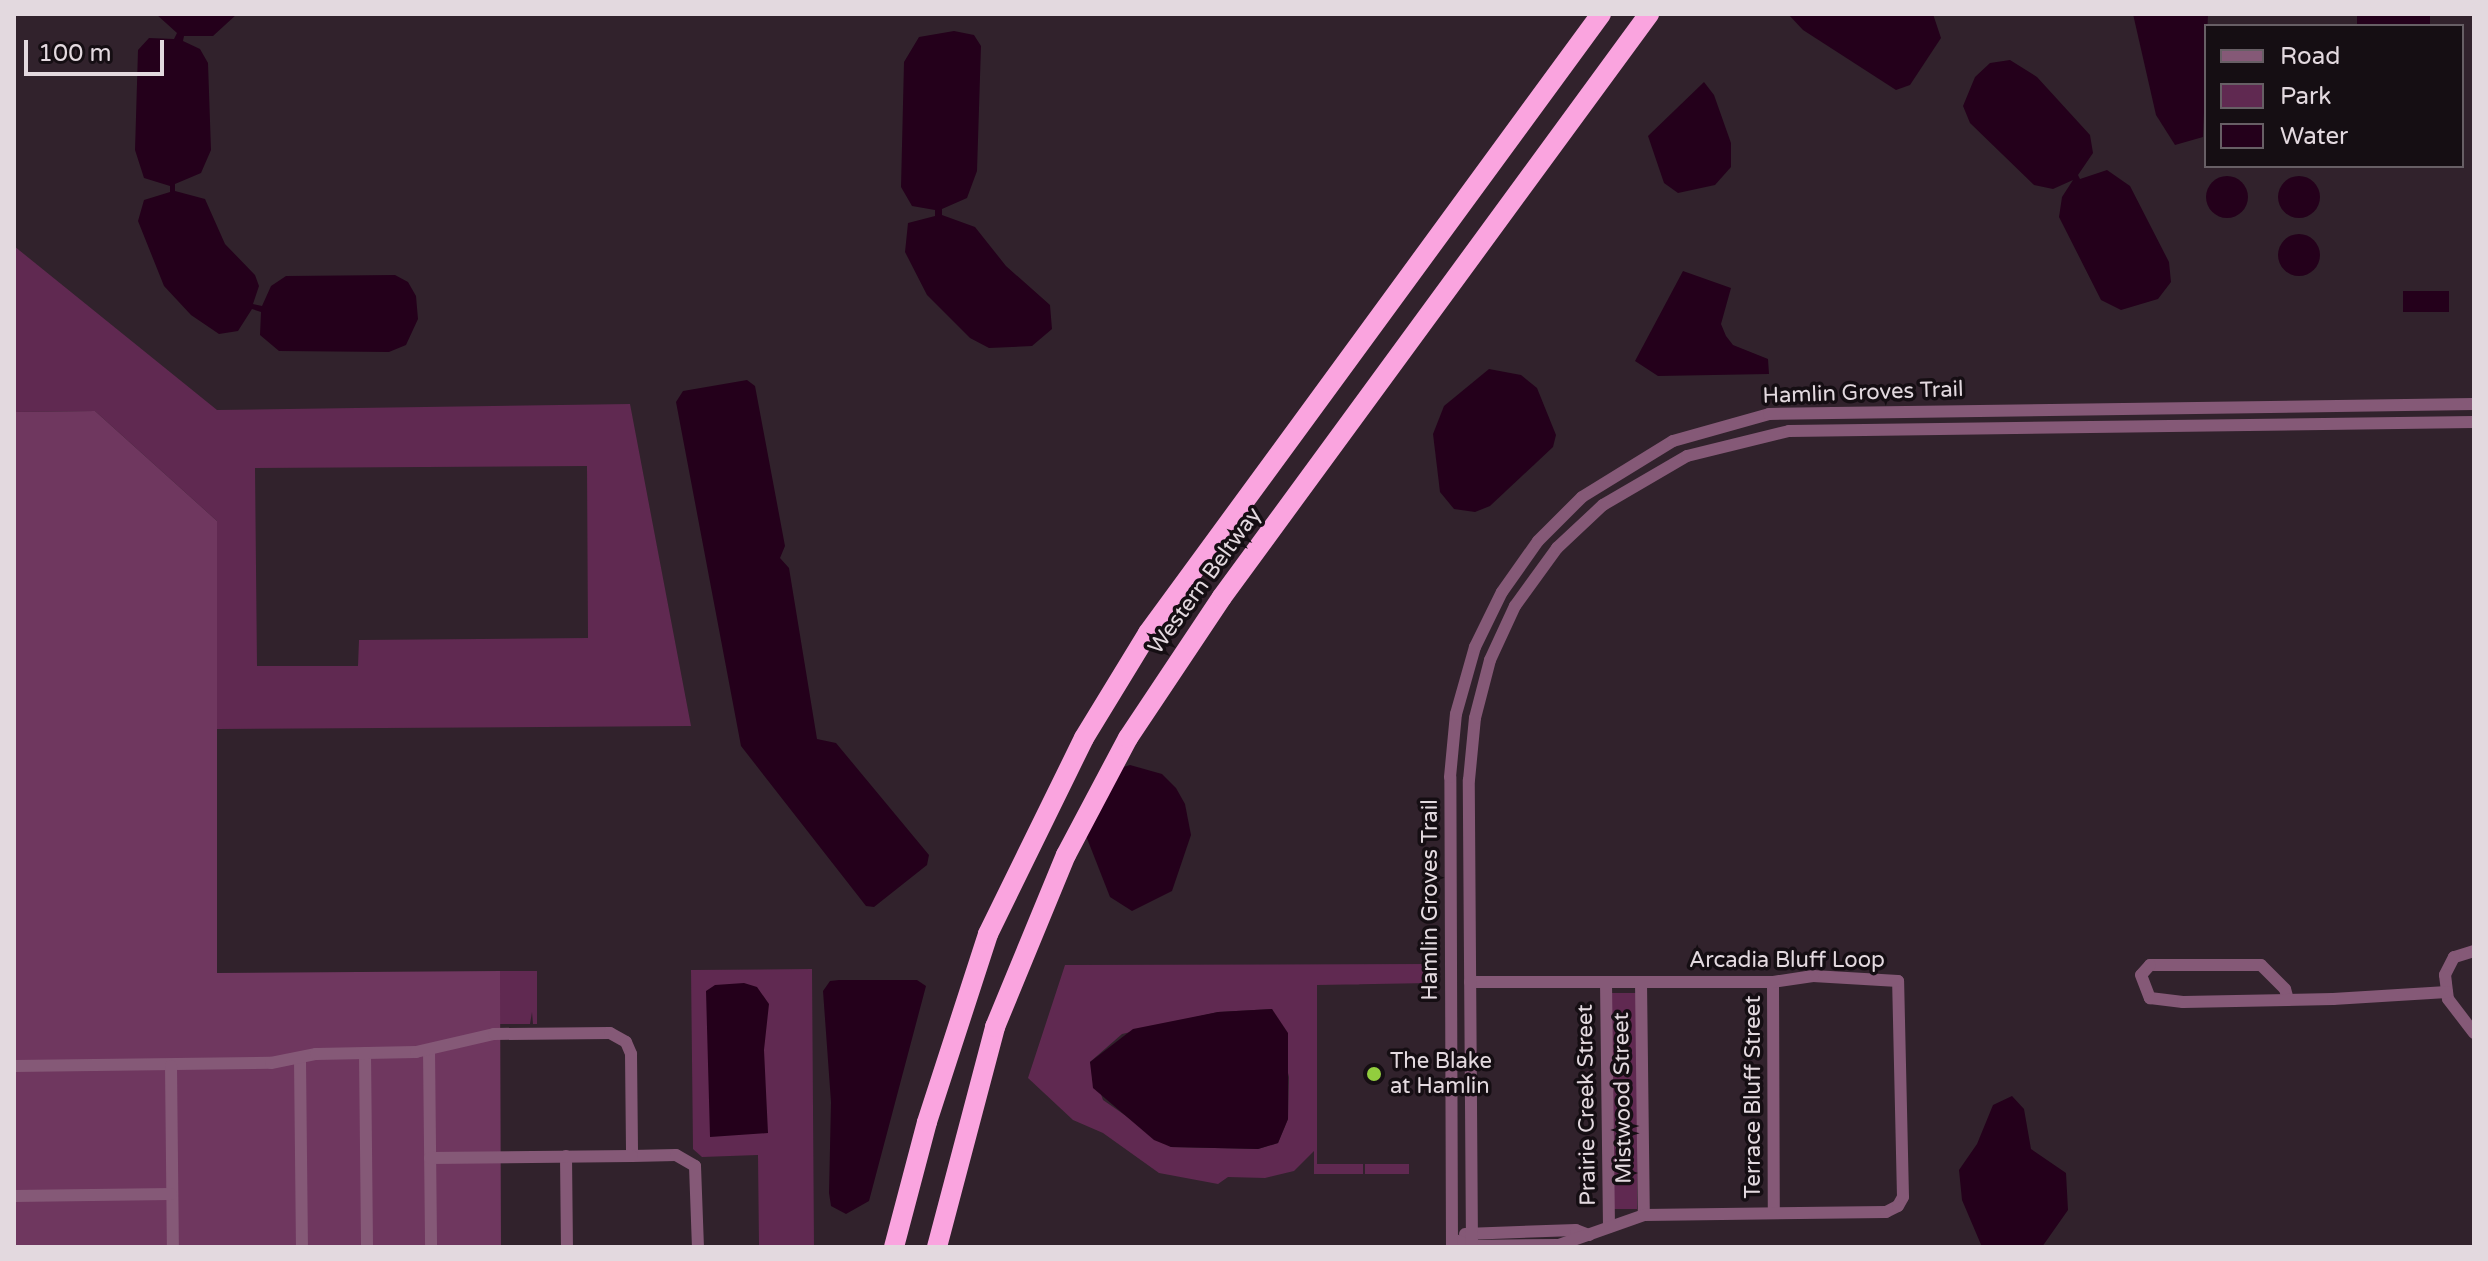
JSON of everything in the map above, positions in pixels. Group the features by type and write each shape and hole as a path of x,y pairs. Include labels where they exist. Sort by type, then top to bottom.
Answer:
{"highway":[{"name":"Western Beltway","path":"894,1247 960,1015 988,934 1041,820 1084,738 1148,633 1601,14"},
{"name":"Western Beltway","path":"937,1247 995,1027 1066,855 1128,738 1222,597 1649,14"}],"street":[{"name":"Hamlin Groves Trail","path":"1452,1243 1452,748 1464,678 1490,612 1552,525 1598,485 1652,451 1696,432 1758,416 1908,410 2474,404"},
{"path":"1908,410 1908,428"},
{"name":"Hamlin Groves Trail","path":"1472,1246 1469,780 1475,718 1497,644 1545,562 1618,493 1706,449 1789,431 2474,422"},
{"path":"2474,951 2454,957 2445,975 2447,992 2458,1017 2474,1033"},
{"path":"2288,1000 2285,989 2261,965 2150,965 2141,975 2150,998 2288,1000 2447,992"},
{"name":"Arcadia Bluff Loop","path":"1452,1243 1472,1246 1559,1245 1644,1215 1886,1212 1898,1206 1903,1181 1898,981 1813,976 1773,982 1470,982"},
{"name":"Prairie Creek Street","path":"1606,982 1609,1227"},
{"name":"Mistwood Street","path":"1641,982 1644,1215"},
{"name":"Terrace Bluff Street","path":"1773,982 1774,1213"},
{"path":"14,1066 171,1066 300,1060 429,1050 494,1034 610,1033 626,1042 631,1054 632,1156"},
{"path":"429,1050 431,1247"},
{"path":"365,1053 367,1247"},
{"path":"300,1060 302,1247"},
{"path":"171,1066 173,1247"},
{"path":"430,1158 676,1155 695,1166 698,1247"},
{"path":"566,1156 567,1247"},
{"path":"14,1196 171,1194"},
{"name":"Arcadia Bluff Loop","path":"1452,1243 1472,1231 1576,1230 1589,1235"}],"green space":[{"path":"14,246 217,410 630,404 691,726 217,729 217,521 95,411 14,412","holes":["587,466 588,638 359,640 358,666 257,666 255,468"]},
{"path":"1431,964 1431,983 1317,985 1317,1164 1363,1164 1363,1174 1314,1174 1314,1151 1294,1171 1265,1178 1228,1177 1218,1184 1159,1173 1103,1133 1073,1120 1028,1078 1065,965","holes":["1272,1009 1289,1077 1288,1119 1278,1143 1258,1149 1171,1147 1103,1100 1090,1062 1122,1034 1218,1012"]},
{"path":"812,969 814,1247 759,1247 758,1155 702,1157 693,1149 691,970"},
{"path":"500,971 537,971 537,1024 533,1024 532,1012 530,1024 500,1024"},
{"path":"1611,993 1637,993 1637,1209 1611,1209"},
{"path":"1365,1164 1409,1164 1409,1174 1365,1174"}],"shaded area":[{"path":"95,411 217,521 217,973 500,971 501,1247 14,1247 14,412"}],"water":[{"path":"156,14 237,14 213,36 184,36 183,41 200,49 208,63 211,150 201,173 175,184 175,191 205,199 225,244 255,275 259,286 253,304 262,306 271,286 286,276 395,275 408,282 416,296 418,319 406,345 389,352 279,351 260,335 261,312 252,309 238,331 219,334 191,315 164,286 138,221 144,200 170,192 170,186 144,178 135,150 138,50 149,38 174,39 177,33"},
{"path":"1788,14 1933,14 1941,38 1910,85 1896,90 1803,30"},
{"path":"2133,14 2208,14 2208,24 2204,24 2203,137 2175,145 2156,115"},
{"path":"2357,14 2430,14 2430,24 2357,24"},
{"path":"954,31 974,35 981,46 977,171 967,198 942,209 942,215 975,227 1006,266 1050,305 1052,329 1032,346 989,348 970,338 927,295 905,252 908,223 935,216 935,210 912,206 901,187 904,62 919,37"},
{"path":"2010,60 2037,77 2090,135 2093,153 2078,175 2080,179 2107,170 2130,186 2169,262 2171,282 2158,299 2121,310 2101,300 2059,217 2062,197 2073,180 2053,189 2034,185 1970,123 1963,106 1975,77 1990,63"},
{"path":"1704,82 1714,95 1731,143 1731,167 1715,185 1678,193 1664,183 1648,136"},
{"path":"2227,176 2242,182 2248,197 2242,212 2227,218 2212,212 2206,197 2212,182"},
{"path":"2299,176 2314,182 2320,197 2314,212 2299,218 2284,212 2278,197 2284,182"},
{"path":"2299,234 2314,240 2320,255 2314,270 2299,276 2284,270 2278,255 2284,240"},
{"path":"1683,271 1731,288 1721,324 1726,336 1733,345 1768,359 1769,374 1658,376 1635,361"},
{"path":"2403,291 2449,291 2449,312 2403,312"},
{"path":"1489,369 1521,375 1537,388 1556,435 1553,447 1490,506 1475,512 1454,509 1440,492 1433,434 1444,406"},
{"path":"747,380 755,386 785,546 780,558 789,568 817,739 836,743 929,855 927,865 874,907 866,906 741,746 676,402 683,391"},
{"path":"1130,765 1162,774 1176,788 1185,804 1191,835 1172,891 1132,911 1110,897 1081,823 1113,770"},
{"path":"917,980 926,986 869,1201 846,1214 831,1206 829,1193 831,1102 823,991 830,981"},
{"path":"744,983 757,987 769,1004 764,1050 768,1133 710,1137 706,991 715,985"},
{"path":"1272,1009 1288,1033 1288,1119 1278,1143 1258,1149 1171,1147 1154,1140 1093,1088 1090,1062 1133,1029 1218,1012"},
{"path":"2012,1096 2024,1109 2031,1149 2066,1173 2068,1210 2042,1247 1982,1247 1962,1200 1959,1170 1977,1144 1993,1105"}],"place":[{"name":"The Blake at Hamlin","path":"1374,1074"}]}
